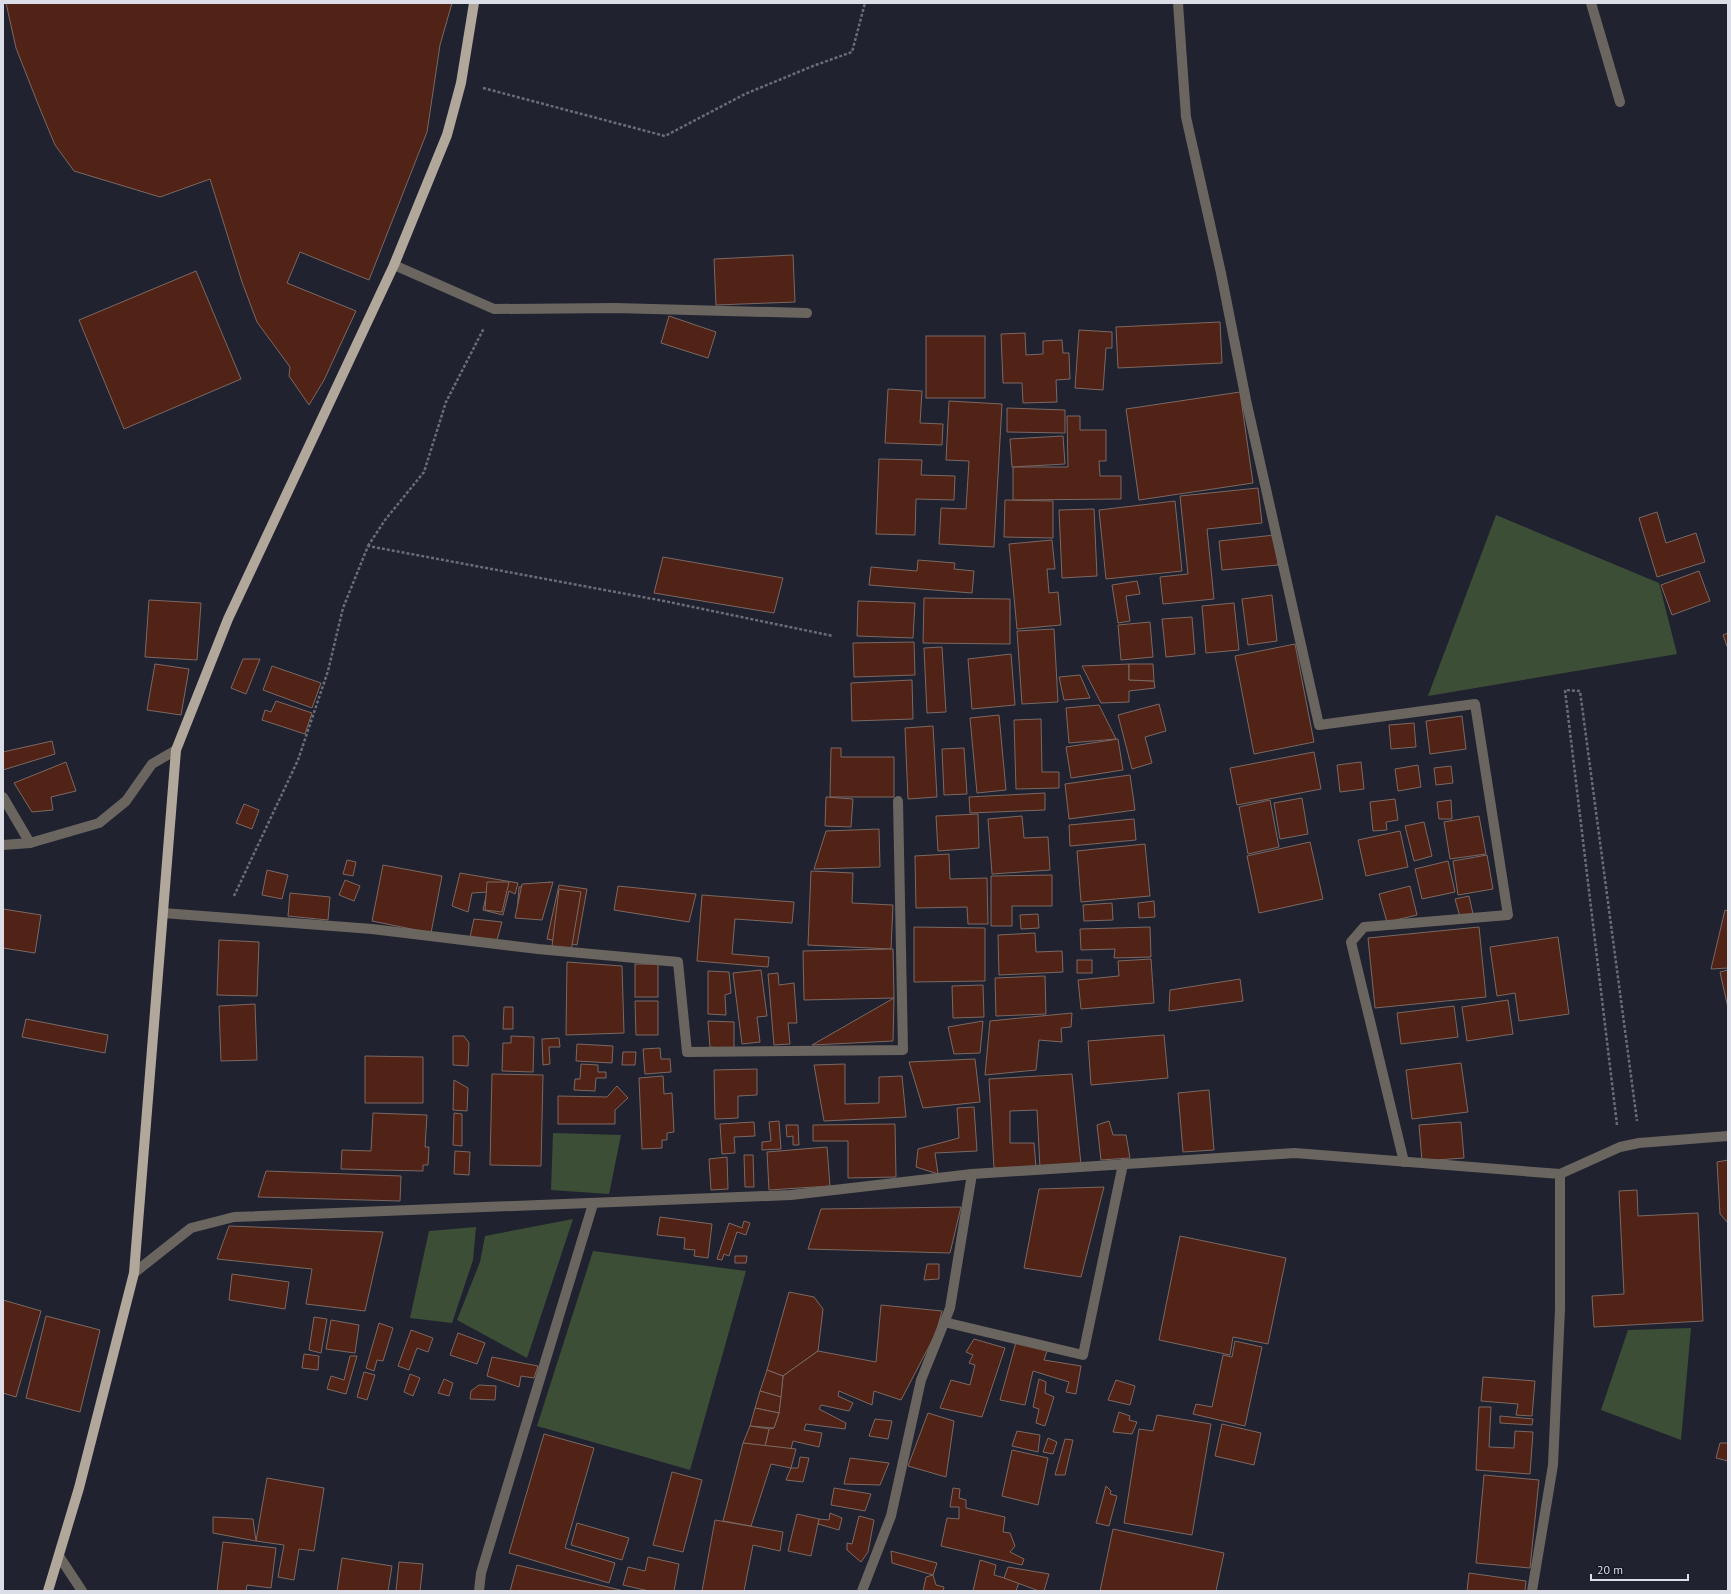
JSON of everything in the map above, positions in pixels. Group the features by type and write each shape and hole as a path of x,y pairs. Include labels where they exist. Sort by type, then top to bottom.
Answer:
{"main road":[{"path":"48,1591 79,1488 134,1274 176,750 228,619 394,265 447,135 461,82 474,3"}],"street":[{"path":"1178,3 1186,117 1221,273 1246,400 1319,725 1475,704 1508,915 1364,927 1351,942 1404,1162"},
{"path":"1591,3 1620,102"},
{"path":"394,265 494,309 615,308 807,313"},
{"path":"3,845 30,843 99,824 126,801 152,764 176,750"},
{"path":"3,797 30,843"},
{"path":"163,913 372,929 678,962 687,1052 903,1050 898,801"},
{"path":"134,1274 190,1228 234,1217 791,1195 972,1174 1295,1153 1560,1174 1620,1147 1639,1143 1728,1136"},
{"path":"944,1322 1083,1355 1123,1164"},
{"path":"862,1591 891,1516 921,1380 950,1308 972,1174"},
{"path":"1532,1591 1553,1465 1560,1309 1560,1174"},
{"path":"479,1591 481,1573 593,1204"},
{"path":"59,1556 82,1591"}],"path":[{"path":"461,82 665,136 745,94 813,66 852,52 865,3"},
{"path":"223,918 298,760 328,671 343,608 368,546 385,520 424,472 446,402 494,309"},
{"path":"368,546 656,600 833,636"},
{"path":"1620,1147 1564,690 1580,691 1639,1143"}],"green space":[{"path":"1496,515 1659,583 1677,654 1428,696"},
{"path":"553,1133 621,1135 609,1194 551,1190"},
{"path":"573,1219 527,1358 457,1320 480,1262 485,1236"},
{"path":"476,1227 473,1260 452,1323 410,1318 429,1231"},
{"path":"593,1251 746,1271 690,1470 537,1426"},
{"path":"1691,1328 1681,1440 1601,1410 1628,1330"}],"building":[{"path":"6,3 452,3 440,45 427,132 369,280 300,252 287,283 356,311 324,380 309,405 289,376 290,367 257,322 242,282 210,179 160,197 74,171 55,145 38,104 16,48"},
{"path":"793,255 795,302 716,305 714,259"},
{"path":"196,271 241,379 124,429 79,320"},
{"path":"669,316 716,332 708,358 661,343"},
{"path":"1220,322 1222,363 1118,368 1116,327"},
{"path":"1079,330 1112,332 1112,348 1106,348 1103,390 1075,388"},
{"path":"1025,333 1026,355 1043,354 1043,341 1062,340 1063,353 1069,353 1070,379 1056,380 1057,402 1023,403 1022,383 1003,383 1001,334"},
{"path":"926,336 985,336 985,398 926,398"},
{"path":"888,389 922,391 920,423 943,424 942,445 885,443"},
{"path":"1240,392 1253,483 1139,500 1126,409"},
{"path":"949,401 1002,404 994,547 939,544 941,508 966,509 969,461 946,460"},
{"path":"1007,408 1065,410 1065,433 1007,432"},
{"path":"1067,416 1080,416 1080,430 1106,430 1106,461 1099,461 1100,476 1121,476 1121,499 1013,500 1013,467 1068,467"},
{"path":"1063,436 1065,464 1012,467 1010,439"},
{"path":"879,459 922,460 921,475 955,476 954,500 916,499 915,535 876,534"},
{"path":"1258,488 1262,523 1207,529 1214,599 1163,604 1160,577 1188,574 1180,496"},
{"path":"1005,500 1053,501 1053,538 1004,537"},
{"path":"1175,501 1182,571 1106,579 1099,510"},
{"path":"1094,509 1097,576 1062,578 1059,510"},
{"path":"1657,512 1666,543 1696,533 1705,562 1657,577 1639,518"},
{"path":"1275,535 1278,565 1222,570 1219,541"},
{"path":"1052,540 1055,569 1047,569 1049,593 1058,592 1061,625 1017,629 1009,544"},
{"path":"663,557 783,578 774,613 654,593"},
{"path":"918,560 955,563 954,569 974,571 972,593 869,585 871,567 917,571"},
{"path":"1699,571 1710,601 1672,615 1661,585"},
{"path":"1137,581 1140,594 1126,596 1130,621 1118,623 1112,585"},
{"path":"1272,595 1277,641 1248,645 1242,599"},
{"path":"924,598 1010,599 1010,644 923,643"},
{"path":"149,600 201,603 197,660 145,657"},
{"path":"858,601 915,603 913,638 857,636"},
{"path":"1234,603 1239,650 1206,653 1202,606"},
{"path":"1192,617 1195,654 1166,657 1162,619"},
{"path":"1150,622 1153,657 1121,660 1118,625"},
{"path":"1054,629 1058,702 1022,704 1017,631"},
{"path":"1728,633 1728,649 1723,635"},
{"path":"914,642 915,675 854,677 853,643"},
{"path":"1295,644 1314,742 1254,754 1235,656"},
{"path":"942,647 946,712 927,713 924,648"},
{"path":"1011,654 1015,705 972,709 968,659"},
{"path":"243,659 260,659 246,694 231,688"},
{"path":"155,664 189,669 181,715 147,710"},
{"path":"1129,664 1129,680 1154,681 1155,688 1129,691 1129,702 1101,703 1082,666"},
{"path":"1129,664 1153,664 1154,681 1129,680"},
{"path":"272,666 321,683 312,708 263,690"},
{"path":"1080,675 1090,698 1064,700 1059,677"},
{"path":"912,680 913,719 852,721 851,683"},
{"path":"276,701 312,713 305,734 262,720 265,710 271,712"},
{"path":"1159,704 1166,731 1145,737 1152,763 1132,769 1118,715"},
{"path":"1099,705 1116,739 1069,743 1066,708"},
{"path":"999,715 1006,790 977,793 970,718"},
{"path":"1462,716 1466,749 1430,754 1426,721"},
{"path":"1041,719 1042,772 1059,772 1059,788 1016,789 1014,720"},
{"path":"1414,723 1416,747 1391,749 1389,725"},
{"path":"933,726 937,797 908,799 905,728"},
{"path":"1118,739 1123,770 1071,778 1066,747"},
{"path":"52,741 55,754 3,770 3,752"},
{"path":"831,748 841,748 841,757 894,757 894,797 830,797"},
{"path":"964,748 967,794 944,795 942,749"},
{"path":"1314,752 1321,789 1237,805 1230,768"},
{"path":"66,762 76,791 51,797 53,810 32,812 14,783"},
{"path":"1361,762 1364,789 1340,792 1337,765"},
{"path":"1418,765 1421,787 1398,791 1395,769"},
{"path":"1451,766 1453,783 1436,785 1434,768"},
{"path":"1130,775 1135,810 1069,819 1065,784"},
{"path":"1045,793 1045,810 970,813 969,797"},
{"path":"826,797 853,799 851,827 825,826"},
{"path":"1302,798 1308,834 1280,839 1274,803"},
{"path":"1395,799 1398,820 1386,822 1387,830 1373,831 1370,802"},
{"path":"1270,800 1279,847 1248,854 1239,807"},
{"path":"1451,800 1452,819 1439,819 1437,802"},
{"path":"244,804 259,810 252,829 236,823"},
{"path":"978,814 979,848 938,851 936,816"},
{"path":"1022,816 1024,838 1048,837 1050,870 992,874 988,819"},
{"path":"1479,816 1486,854 1450,859 1444,822"},
{"path":"1134,819 1136,840 1070,846 1069,825"},
{"path":"1424,822 1432,856 1414,861 1405,826"},
{"path":"879,829 880,867 814,869 826,831"},
{"path":"1400,831 1408,867 1366,876 1358,840"},
{"path":"1310,842 1323,899 1259,913 1247,856"},
{"path":"1145,844 1150,896 1081,902 1077,851"},
{"path":"949,854 950,879 987,878 988,924 968,924 967,907 916,908 915,856"},
{"path":"1487,855 1493,889 1458,895 1453,861"},
{"path":"347,860 356,862 353,876 343,874"},
{"path":"1448,861 1455,892 1422,899 1415,869"},
{"path":"383,865 442,876 431,933 372,921"},
{"path":"267,870 288,875 282,899 262,895"},
{"path":"811,871 853,873 852,903 893,905 891,949 808,945"},
{"path":"460,873 518,883 515,894 509,891 503,915 483,910 487,892 472,893 468,912 452,906"},
{"path":"1052,875 1052,906 1012,906 1012,926 991,926 991,876"},
{"path":"345,880 360,886 354,901 339,895"},
{"path":"487,882 509,882 502,912 485,910"},
{"path":"550,882 543,915 517,913 519,887"},
{"path":"553,882 542,920 515,918 522,884"},
{"path":"559,885 587,889 577,945 547,939"},
{"path":"618,886 696,894 689,922 614,910"},
{"path":"1410,886 1417,915 1387,922 1379,894"},
{"path":"559,889 581,892 571,951 552,946"},
{"path":"290,893 330,897 328,920 288,916"},
{"path":"702,895 794,902 792,923 735,919 732,954 769,957 768,967 697,961"},
{"path":"1469,896 1473,914 1460,917 1455,899"},
{"path":"1154,901 1155,917 1139,918 1138,903"},
{"path":"1112,903 1113,920 1084,921 1083,905"},
{"path":"3,909 41,915 35,953 3,948"},
{"path":"1725,910 1728,911 1728,968 1711,969"},
{"path":"1038,914 1039,928 1021,929 1020,915"},
{"path":"474,919 502,922 497,940 470,937"},
{"path":"914,927 985,928 985,981 914,982"},
{"path":"1150,927 1151,957 1114,958 1115,949 1081,950 1080,929"},
{"path":"1479,927 1486,997 1375,1008 1368,938"},
{"path":"1035,933 1036,952 1062,951 1063,972 999,975 998,935"},
{"path":"1558,937 1569,1014 1519,1021 1515,993 1497,996 1490,947"},
{"path":"219,940 259,942 257,996 217,995"},
{"path":"893,949 894,998 804,1000 803,951"},
{"path":"1151,959 1154,1003 1081,1009 1078,980 1119,976 1118,961"},
{"path":"1077,960 1092,960 1092,973 1077,973"},
{"path":"567,962 622,966 624,1033 566,1035"},
{"path":"635,964 658,964 658,997 635,997"},
{"path":"761,970 767,1016 757,1017 760,1042 742,1044 733,973"},
{"path":"1728,970 1728,1008 1720,972"},
{"path":"708,971 729,972 731,993 725,995 726,1015 708,1014"},
{"path":"778,973 779,985 794,983 797,1023 788,1023 790,1044 774,1045 768,974"},
{"path":"1045,976 1046,1014 996,1016 995,978"},
{"path":"1240,979 1243,1001 1169,1011 1170,990"},
{"path":"983,985 984,1017 953,1018 952,986"},
{"path":"894,998 893,1041 812,1045"},
{"path":"1508,1000 1513,1034 1467,1041 1462,1007"},
{"path":"635,1001 658,1001 658,1035 636,1035"},
{"path":"255,1004 257,1060 221,1061 219,1006"},
{"path":"1454,1006 1458,1037 1401,1044 1397,1013"},
{"path":"504,1007 513,1007 513,1029 503,1029"},
{"path":"1072,1013 1071,1027 1061,1028 1062,1042 1039,1040 1036,1070 985,1075 990,1021"},
{"path":"26,1019 108,1035 105,1053 22,1037"},
{"path":"708,1021 734,1022 734,1049 710,1047"},
{"path":"983,1021 980,1053 954,1054 948,1027"},
{"path":"1164,1035 1168,1078 1091,1085 1088,1041"},
{"path":"453,1036 464,1036 469,1043 468,1066 453,1065"},
{"path":"511,1036 534,1037 533,1072 502,1071 503,1043 511,1043"},
{"path":"559,1038 560,1047 549,1047 550,1064 543,1065 542,1039"},
{"path":"577,1044 613,1046 612,1063 576,1061"},
{"path":"660,1048 661,1059 670,1059 671,1072 645,1074 643,1049"},
{"path":"623,1052 636,1052 635,1065 622,1065"},
{"path":"365,1056 423,1057 423,1103 365,1103"},
{"path":"975,1059 980,1102 923,1108 909,1062"},
{"path":"1461,1063 1468,1112 1412,1119 1406,1070"},
{"path":"581,1064 598,1065 598,1072 606,1072 606,1078 596,1078 595,1091 574,1090 575,1079 580,1079"},
{"path":"845,1064 845,1104 879,1103 879,1077 902,1076 906,1117 824,1121 814,1065"},
{"path":"757,1069 757,1095 738,1096 738,1118 715,1119 714,1070"},
{"path":"492,1074 543,1075 541,1166 490,1165"},
{"path":"1072,1074 1081,1165 1040,1168 1037,1110 1010,1111 1010,1143 1034,1143 1036,1167 994,1168 989,1079"},
{"path":"663,1076 664,1094 672,1093 674,1132 667,1133 667,1140 662,1140 662,1148 642,1149 639,1078"},
{"path":"454,1080 468,1088 467,1111 453,1110"},
{"path":"617,1086 628,1098 615,1110 615,1124 558,1124 558,1096 607,1097"},
{"path":"1209,1090 1214,1150 1183,1152 1178,1093"},
{"path":"974,1107 977,1151 935,1153 938,1174 916,1167 918,1149 959,1138 957,1108"},
{"path":"373,1113 427,1115 425,1147 429,1147 428,1165 423,1165 423,1171 341,1169 342,1150 371,1151"},
{"path":"454,1113 462,1114 462,1146 453,1145"},
{"path":"779,1121 781,1149 762,1150 762,1142 771,1141 769,1122"},
{"path":"1109,1121 1113,1135 1126,1135 1130,1158 1101,1160 1097,1125"},
{"path":"754,1122 755,1136 734,1137 735,1153 722,1154 720,1124"},
{"path":"1461,1122 1464,1158 1422,1161 1419,1125"},
{"path":"895,1124 896,1177 848,1178 848,1141 813,1141 813,1125"},
{"path":"786,1125 798,1125 799,1145 793,1145 793,1136 787,1137"},
{"path":"827,1147 830,1186 769,1190 767,1152"},
{"path":"455,1151 470,1152 469,1175 454,1174"},
{"path":"744,1155 753,1155 754,1187 745,1187"},
{"path":"727,1157 728,1189 711,1190 709,1159"},
{"path":"1728,1160 1728,1223 1720,1214 1717,1162"},
{"path":"266,1171 401,1176 400,1201 258,1197"},
{"path":"1104,1187 1081,1277 1024,1268 1039,1189"},
{"path":"1637,1190 1638,1216 1698,1213 1703,1321 1594,1327 1592,1296 1624,1294 1619,1191"},
{"path":"961,1207 950,1253 808,1249 821,1209"},
{"path":"660,1217 712,1224 708,1258 694,1256 695,1250 684,1249 685,1238 657,1235"},
{"path":"744,1221 750,1223 746,1235 737,1232 729,1256 724,1254 722,1260 717,1259 729,1223 742,1228"},
{"path":"229,1226 383,1232 365,1311 306,1304 312,1269 217,1259"},
{"path":"1180,1236 1286,1258 1268,1344 1233,1337 1230,1355 1159,1340"},
{"path":"735,1256 747,1256 746,1263 735,1263"},
{"path":"927,1264 939,1264 939,1279 924,1280"},
{"path":"232,1274 289,1282 285,1309 229,1300"},
{"path":"789,1292 814,1297 823,1309 818,1351 783,1376 767,1370"},
{"path":"3,1300 41,1311 16,1397 3,1393"},
{"path":"881,1305 942,1311 936,1333 901,1400 874,1391 872,1405 839,1391 838,1396 853,1403 849,1411 821,1405 819,1409 846,1423 845,1429 806,1424 804,1430 822,1433 819,1447 793,1441 791,1449 765,1446 769,1429 774,1428 779,1413 783,1376 818,1351 876,1362"},
{"path":"46,1316 100,1330 80,1412 26,1398"},
{"path":"314,1317 327,1319 321,1353 309,1350"},
{"path":"331,1320 359,1325 355,1353 326,1349"},
{"path":"379,1323 393,1328 383,1361 377,1360 374,1371 366,1368"},
{"path":"411,1330 433,1338 428,1352 417,1348 409,1370 398,1366"},
{"path":"458,1333 485,1343 477,1364 450,1355"},
{"path":"974,1339 1005,1348 982,1417 940,1408 951,1380 970,1385 975,1365 969,1363 973,1355 966,1352"},
{"path":"1235,1341 1262,1347 1245,1426 1193,1414 1196,1404 1212,1407 1223,1355 1232,1357"},
{"path":"1016,1342 1047,1351 1044,1360 1081,1366 1076,1394 1066,1392 1069,1382 1033,1371 1025,1405 1000,1400"},
{"path":"304,1354 319,1356 318,1370 302,1368"},
{"path":"350,1356 357,1356 346,1394 327,1389 331,1376 344,1380"},
{"path":"492,1357 538,1366 534,1378 521,1376 519,1387 487,1376"},
{"path":"767,1370 783,1376 781,1397 760,1391"},
{"path":"364,1372 375,1375 367,1400 357,1397"},
{"path":"410,1374 420,1378 413,1396 404,1392"},
{"path":"1483,1377 1535,1381 1532,1416 1516,1415 1518,1404 1481,1401"},
{"path":"444,1379 453,1383 449,1396 438,1393"},
{"path":"1039,1379 1046,1382 1045,1393 1054,1397 1045,1426 1036,1423 1039,1409 1033,1407"},
{"path":"1116,1380 1135,1386 1130,1405 1108,1400"},
{"path":"479,1385 496,1386 495,1400 470,1399 471,1391"},
{"path":"760,1391 781,1397 779,1413 755,1408"},
{"path":"1479,1407 1491,1407 1489,1447 1514,1448 1515,1431 1533,1432 1530,1474 1476,1470"},
{"path":"755,1408 779,1413 774,1428 750,1426"},
{"path":"1119,1412 1130,1416 1129,1420 1137,1422 1132,1434 1113,1432"},
{"path":"928,1413 954,1421 946,1477 908,1466"},
{"path":"1157,1415 1211,1424 1192,1535 1124,1523 1139,1429 1153,1431"},
{"path":"1500,1416 1533,1419 1532,1425 1500,1423"},
{"path":"875,1419 892,1421 888,1439 869,1436"},
{"path":"1222,1424 1261,1433 1254,1465 1215,1456"},
{"path":"750,1426 769,1429 765,1446 743,1443"},
{"path":"1017,1431 1040,1435 1038,1452 1012,1446"},
{"path":"544,1434 594,1448 565,1548 615,1563 609,1583 509,1553"},
{"path":"1048,1438 1057,1442 1053,1454 1043,1452"},
{"path":"1065,1439 1073,1440 1065,1475 1055,1475"},
{"path":"743,1443 796,1449 791,1468 771,1464 751,1526 723,1521"},
{"path":"1720,1443 1728,1443 1728,1461 1716,1458"},
{"path":"1012,1450 1048,1458 1038,1505 1002,1496"},
{"path":"800,1457 809,1458 803,1482 786,1480 791,1468 798,1468"},
{"path":"850,1458 889,1463 880,1485 844,1484"},
{"path":"672,1472 702,1480 683,1552 653,1545"},
{"path":"1484,1475 1539,1480 1530,1568 1476,1563"},
{"path":"267,1478 324,1488 314,1551 299,1549 294,1580 278,1577 284,1545 256,1541"},
{"path":"1106,1486 1111,1491 1110,1494 1117,1496 1109,1526 1096,1523"},
{"path":"834,1488 871,1494 865,1511 831,1505"},
{"path":"953,1488 960,1489 959,1498 966,1500 966,1508 1005,1517 1003,1532 1010,1533 1015,1546 1010,1552 1024,1559 1022,1565 941,1546 947,1518 959,1519 959,1507 950,1507"},
{"path":"830,1513 842,1518 839,1530 818,1524 819,1519 829,1520"},
{"path":"797,1514 819,1519 811,1556 788,1551"},
{"path":"859,1516 874,1520 868,1552 861,1562 847,1550 847,1543 852,1544"},
{"path":"213,1517 253,1519 256,1541 213,1533"},
{"path":"715,1520 783,1532 780,1551 753,1545 744,1591 702,1591"},
{"path":"577,1523 629,1538 622,1560 571,1545"},
{"path":"1113,1529 1224,1553 1216,1591 1100,1591"},
{"path":"223,1542 276,1548 271,1588 247,1585 246,1591 217,1591"},
{"path":"891,1551 937,1563 933,1575 892,1563"},
{"path":"648,1557 679,1564 674,1591 649,1591 623,1585 628,1567 645,1571"},
{"path":"342,1558 392,1566 388,1591 337,1591"},
{"path":"980,1560 996,1565 994,1575 1019,1582 1016,1591 973,1591"},
{"path":"399,1562 423,1564 420,1591 396,1591"},
{"path":"517,1565 624,1591 510,1591"},
{"path":"1008,1567 1049,1574 1044,1591 1039,1591 1004,1578"},
{"path":"1469,1573 1526,1581 1525,1591 1467,1591"},
{"path":"933,1575 936,1585 944,1587 943,1591 923,1591 926,1577"}]}
